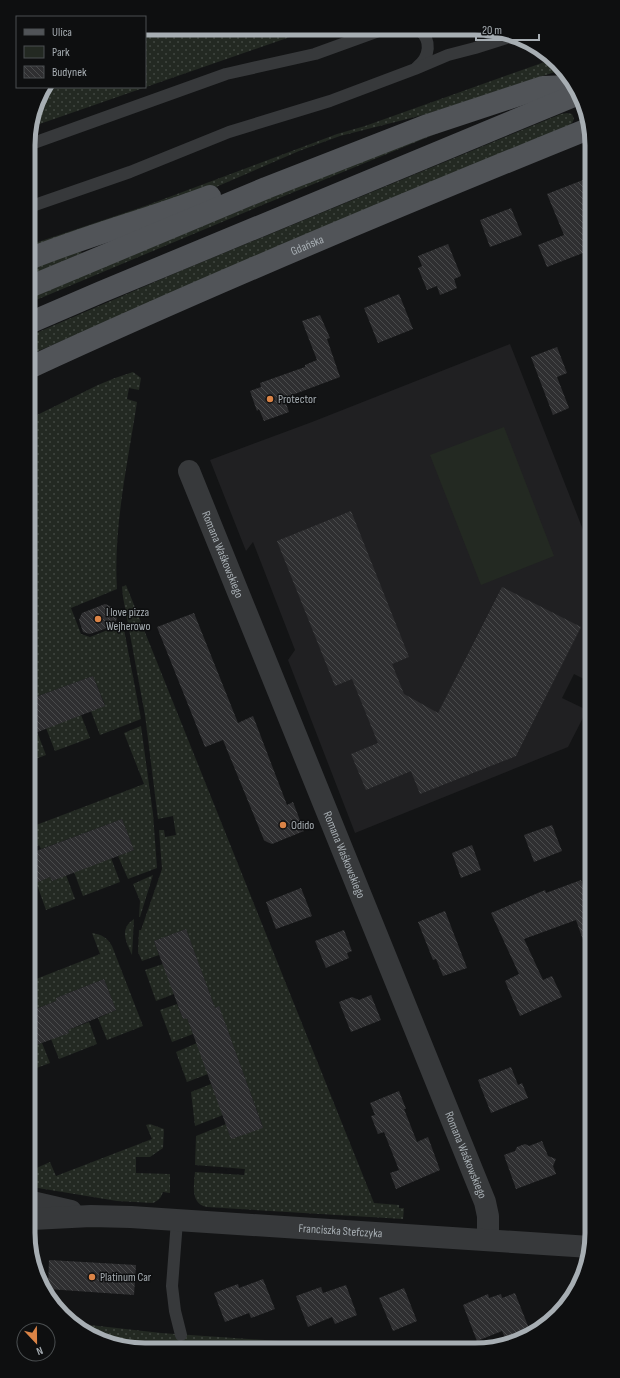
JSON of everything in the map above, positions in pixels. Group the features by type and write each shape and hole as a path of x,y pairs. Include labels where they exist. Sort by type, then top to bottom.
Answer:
{"main road":[{"path":"35,284 266,188 439,122 543,87 572,95"},
{"path":"35,319 572,95"},
{"name":"Gdańska","path":"35,365 135,319 584,129"},
{"path":"35,257 78,240 157,215 216,194 266,188"}],"street":[{"name":"Romana Waśkowskiego","path":"190,471 485,1202 488,1216 488,1240"},
{"name":"Franciszka Stefczyka","path":"35,1202 91,1216"},
{"name":"Franciszka Stefczyka","path":"35,1219 91,1216 584,1246"}],"lane":[{"path":"35,142 226,74 315,54 370,35"},
{"path":"415,69 422,63 427,55 428,47 424,35"},
{"path":"35,204 130,172 229,132 330,101 448,55 503,39"},
{"path":"177,1221 172,1286 175,1311 181,1335"}],"shaded area":[{"path":"510,344 585,535 585,680 574,674 562,698 585,709 585,714 568,747 355,833 288,660 295,650 253,542 246,551 210,460 312,422"}],"green space":[{"path":"146,35 296,35 146,87"},
{"path":"547,61 557,71 427,114 340,136 299,151 209,190 35,247 35,243 145,206 337,134 365,126"},
{"path":"51,88 143,88 37,125 43,103"},
{"path":"561,114 572,114 574,119 567,127 291,242 35,352 35,333 178,272"},
{"path":"443,131 35,300 35,296 342,168"},
{"path":"80,251 82,253 35,273 35,268"},
{"path":"133,372 141,378 139,390 129,388 127,399 137,402 119,519 116,566 117,589 71,608 81,634 90,637 123,624 141,719 100,735 91,711 105,705 93,676 35,697 35,416 115,378"},
{"path":"504,427 554,556 481,585 430,455"},
{"path":"126,585 374,1203 399,1205 399,1208 404,1208 403,1219 207,1207 198,1202 195,1198 195,1172 244,1175 245,1169 195,1165 196,1136 226,1124 231,1139 263,1127 219,1007 215,1008 186,929 154,941 159,955 142,961 138,952 139,930 141,930 162,869 159,830 164,830 165,837 176,835 173,816 158,819 145,715 123,597 122,587"},
{"path":"81,715 90,738 55,751 46,728"},
{"path":"141,726 153,814 157,868 128,879 118,856 134,850 122,819 41,849 39,845 35,847 35,825 144,784 124,733"},
{"path":"37,732 46,755 35,759 35,733"},
{"path":"111,858 120,882 83,896 74,872"},
{"path":"66,875 75,899 46,910 36,882 50,877 52,881"},
{"path":"153,875 139,917 140,901 133,884"},
{"path":"134,919 132,955 126,940 125,931 129,923"},
{"path":"92,933 104,937 112,946 143,1026 107,1040 98,1018 116,1010 104,979 56,998 56,1001 35,1009 35,979 100,954"},
{"path":"163,964 174,994 156,1001 145,970"},
{"path":"177,1004 183,1019 187,1018 193,1034 172,1042 160,1010"},
{"path":"89,1022 97,1044 59,1059 51,1039 69,1033 68,1030"},
{"path":"42,1043 50,1063 35,1069 35,1046"},
{"path":"197,1043 208,1074 187,1082 176,1052"},
{"path":"211,1084 223,1115 195,1126 191,1092"},
{"path":"150,1124 164,1129 163,1148 150,1157 136,1157 136,1173 170,1174 170,1193 163,1192 160,1199 155,1202 117,1201 35,1187 35,1169 50,1162 56,1176 152,1139 146,1125"},
{"path":"72,1316 90,1325 161,1333 308,1343 138,1343 124,1341 96,1332"}],"building":[{"path":"585,179 585,252 547,267 538,245 564,235 547,194"},
{"path":"511,208 522,235 490,247 480,220"},
{"path":"448,244 461,276 454,279 457,288 440,295 437,286 427,290 418,268 422,266 418,256"},
{"path":"399,294 413,329 378,343 364,308"},
{"path":"320,315 330,338 327,339 340,377 284,398 289,412 264,421 259,409 257,411 250,391 261,387 260,383 305,367 305,365 317,360 302,321"},
{"path":"557,347 567,373 557,377 569,408 553,415 531,357"},
{"path":"351,511 409,657 392,664 404,694 438,713 502,587 581,627 516,756 420,794 411,771 366,790 351,754 378,743 352,679 335,686 277,541"},
{"name":"I love pizza Wejherowo","path":"105,604 112,607 117,619 113,626 90,634 83,632 79,620 82,613"},
{"path":"194,613 238,723 253,716 287,805 293,802 304,831 272,844 264,840 223,740 205,747 157,627"},
{"path":"93,676 105,706 35,733 35,697"},
{"path":"122,819 134,850 52,881 50,877 35,883 35,852"},
{"path":"552,825 562,851 534,862 524,835"},
{"path":"472,845 481,870 461,878 452,853"},
{"path":"581,880 585,891 585,946 576,920 524,939 543,980 552,976 562,997 520,1016 505,981 519,974 491,913 545,890 546,893"},
{"path":"301,888 312,916 276,929 266,902"},
{"path":"445,911 467,968 443,976 436,959 433,960 418,922"},
{"path":"186,929 215,1008 219,1006 263,1128 231,1139 187,1018 183,1019 154,941"},
{"path":"344,930 352,951 347,953 349,958 326,968 315,941"},
{"path":"104,979 116,1010 68,1030 69,1033 35,1046 35,1009 56,1001 56,998"},
{"path":"371,995 381,1020 351,1032 339,1002 352,997 359,1000"},
{"path":"511,1067 518,1085 522,1083 528,1098 491,1113 478,1080"},
{"path":"399,1091 406,1109 404,1109 417,1142 428,1137 440,1170 396,1189 390,1173 399,1170 384,1132 378,1134 371,1116 375,1115 370,1103"},
{"path":"542,1141 548,1156 556,1159 553,1166 556,1174 516,1189 504,1155 515,1151 517,1147 525,1144 529,1146"},
{"name":"Platinum Car","path":"49,1260 136,1265 134,1295 51,1289 48,1285"},
{"path":"263,1279 275,1309 251,1318 249,1313 225,1322 214,1293 238,1284 239,1288"},
{"path":"346,1285 357,1315 335,1324 332,1317 308,1327 296,1296 321,1287 323,1293"},
{"path":"404,1288 417,1321 393,1331 379,1298"},
{"path":"515,1293 529,1329 524,1332 505,1338 502,1331 477,1341 463,1305 488,1294 489,1298 501,1294 502,1298"}],"place":[{"name":"Protector","path":"270,399"},
{"name":"I love pizza Wejherowo","path":"98,619"},
{"name":"Odido","path":"283,825"},
{"name":"Platinum Car","path":"92,1277"}]}
